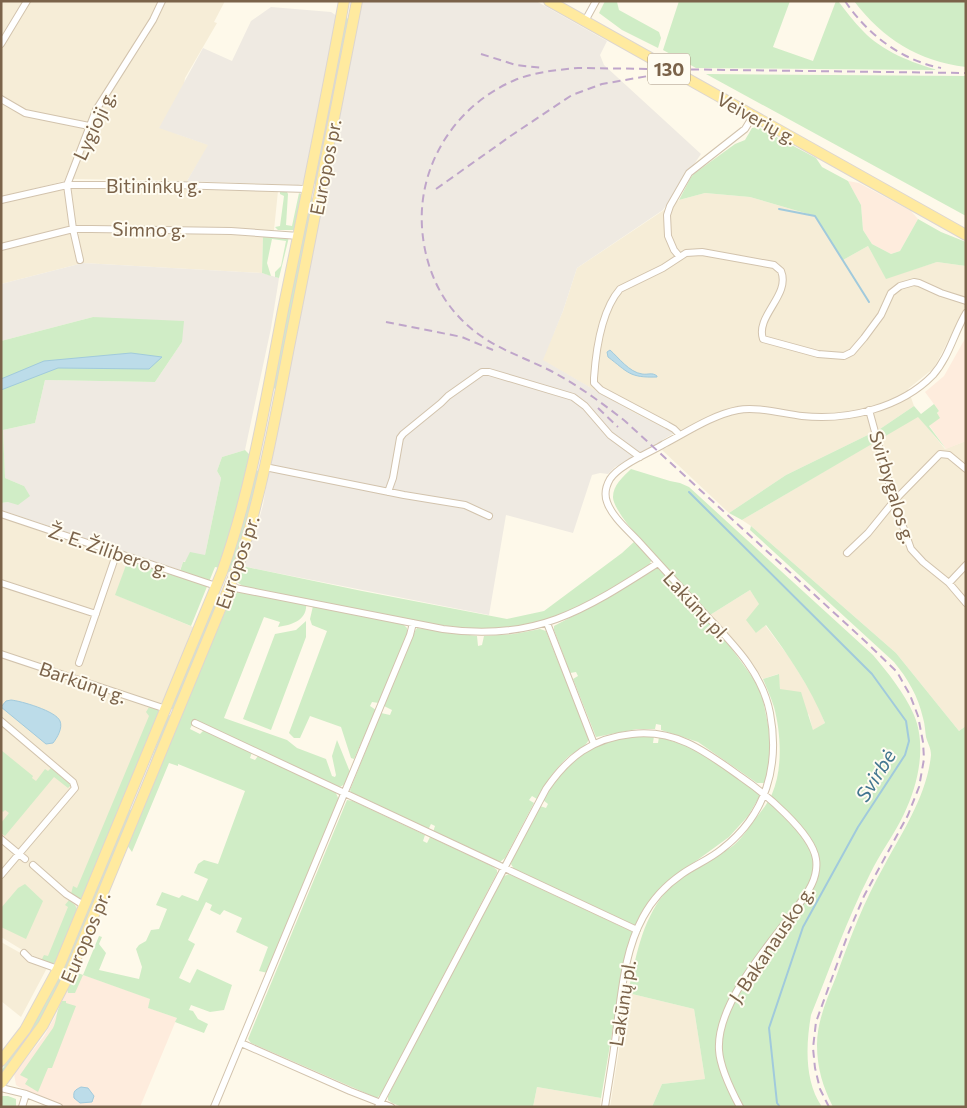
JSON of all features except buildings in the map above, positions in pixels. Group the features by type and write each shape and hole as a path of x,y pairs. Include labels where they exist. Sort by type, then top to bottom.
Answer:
{"main road":[{"name":"Veiverių g.","path":"549,1 966,235"},
{"path":"343,5 356,6"},
{"name":"Europos pr.","path":"1,1061 25,1030 58,969 216,586 239,521 299,236 343,5"},
{"name":"Europos pr.","path":"1,1083 29,1046 60,994 80,951 178,714 248,536 265,467 356,6"},
{"path":"308,189 314,191 318,202"},
{"path":"267,394 279,396"},
{"path":"252,464 265,467"},
{"path":"216,586 229,588"},
{"path":"166,709 178,714"},
{"path":"134,785 138,795 143,797"}],"street":[{"path":"1,44 27,1"},
{"name":"Lygioji g.","path":"80,260 73,230 67,185 96,110 153,20 162,1"},
{"path":"585,21 596,1"},
{"path":"1,99 25,113 90,126"},
{"path":"679,256 668,236 667,216 670,206 689,173 745,129 753,116"},
{"name":"Bitininkų g.","path":"1,200 67,185 174,185 308,189"},
{"name":"Simno g.","path":"1,248 73,230 215,230 299,236"},
{"path":"680,435 667,425 601,390 594,383 601,331 615,295 620,289 663,268 679,256 692,252 712,254 768,263 779,268 783,275 781,288 762,327 761,337 766,341 823,355 844,356 852,352 881,315 890,293 900,286 914,282 966,301"},
{"name":"Lakūnų pl.","path":"605,1107 626,972 636,930 658,895 680,875 720,851 747,824 765,794 774,758 771,716 763,688 752,668 616,516 608,504 605,492 610,479 621,468 680,435 737,410 753,409 820,417 848,415 888,404 912,392 932,376 949,350 966,313"},
{"path":"388,492 393,478 400,438 403,434 448,396 482,372 489,372 573,397 585,406 610,435 640,457"},
{"name":"Svirbygalos g.","path":"869,410 894,501 911,549 923,562 949,583 966,602"},
{"path":"848,553 868,533 894,501 940,454 949,456 966,469"},
{"path":"265,467 388,492 465,505 489,516"},
{"name":"Ž. E. Žilibero g.","path":"1,514 216,586"},
{"path":"79,663 117,552"},
{"path":"229,588 460,631 517,630 565,617 590,605 658,563"},
{"path":"949,583 966,565"},
{"path":"1,583 96,614"},
{"path":"214,1107 410,635 413,623"},
{"path":"547,623 594,744"},
{"name":"Barkūnų g.","path":"1,654 166,709"},
{"path":"1,721 75,785 73,791 22,856 1,875"},
{"path":"195,723 636,930"},
{"name":"J. Bakanausko g.","path":"379,1105 546,789 559,770 571,759 594,744 614,737 639,733 664,734 678,738 705,751 765,794 808,838 814,850 816,869 813,883 805,897 750,970 736,992 721,1027 719,1052 740,1107"},
{"path":"1,839 22,856"},
{"path":"33,865 66,894 84,906"},
{"path":"24,953 30,959 58,969"},
{"path":"241,1043 379,1105 391,1107"},
{"path":"1,1088 26,1094 59,1107"},
{"path":"22,1107 26,1094"}],"shaded area":[{"path":"1,1 160,1 152,17 96,105 64,181 1,197"},
{"path":"166,1 225,1 214,22 217,23 185,78 177,134 209,145 187,181 73,179 104,103 148,36"},
{"path":"360,1 536,1 607,41 600,55 604,65 701,154 663,210 577,268 563,311 543,360 631,411 674,433 615,467 608,474 592,475 573,533 506,515 489,615 242,566 255,534 263,505"},
{"path":"271,7 331,12 337,16 304,184 187,181 208,145 159,128 203,48 232,61 251,21"},
{"path":"848,181 859,183 911,211 918,219 900,251 891,254 872,244 863,230 861,205"},
{"path":"71,188 278,191 274,230 78,227 76,226"},
{"path":"63,189 65,191 70,224 68,228 1,244 1,203"},
{"path":"705,193 750,197 815,216 843,260 868,246 886,278 937,262 966,266 966,306 934,368 908,389 914,406 880,429 786,475 729,513 662,450 681,438 542,360 563,311 577,268 679,200"},
{"path":"80,232 263,235 262,273 83,263 78,235"},
{"path":"69,233 72,234 79,264 1,284 1,251"},
{"path":"83,263 262,273 279,278 271,328 245,450 222,457 217,471 221,478 205,555 183,562 180,570 1,510 1,503 8,502 24,486 5,478 3,430 35,423 45,380 155,382 182,342 93,317 1,341 1,284"},
{"path":"966,337 966,441 946,449 929,425 939,411 925,392 944,376"},
{"path":"918,416 945,449 966,441 966,726 959,731 896,653 742,520"},
{"path":"1,514 129,557 116,595 193,627 182,660 85,896 53,964 29,954 1,937"},
{"path":"750,590 759,603 756,633 765,625 789,657 814,697 825,723 813,731 809,715 780,689 778,674 763,679 745,654 710,615"},
{"path":"1,942 47,968 21,1017 1,1001"},
{"path":"75,972 151,999 149,1008 177,1018 140,1107 65,1107 16,1085 14,1074 44,1036 56,1015"},
{"path":"628,993 694,1009 705,1079 662,1084 652,1107 610,1107"},
{"path":"537,1087 601,1098 600,1107 533,1107"}],"green space":[{"path":"605,1 617,2 619,10 659,32 661,38 658,48 622,30 599,13"},
{"path":"679,1 790,1 773,47 813,61 836,1 838,1 860,28 879,45 908,60 938,70 696,68 663,50"},
{"path":"854,1 966,1 966,67 932,60 903,46 877,26"},
{"path":"346,17 348,19 318,183 316,185 313,182"},
{"path":"706,74 966,76 966,216"},
{"path":"758,127 816,158 822,167 848,181 861,205 863,230 872,244 891,254 900,251 918,219 941,232 966,242 966,266 937,262 886,279 868,246 843,260 815,216 750,197 705,193 679,200 695,173 735,144 745,140 752,128"},
{"path":"280,192 287,192 288,194 286,225 292,226 299,193 302,195 295,230 278,230 275,227 280,226 284,196"},
{"path":"312,197 313,200 299,270 296,301 277,389 272,388 310,199"},
{"path":"263,235 289,237 279,278 275,277 275,272 281,266 286,241 272,239 267,263 271,276 262,273"},
{"path":"93,317 184,321 182,342 155,382 45,380 35,423 3,430 5,478 24,486 30,496 18,505 8,502 1,503 1,341"},
{"path":"934,404 939,411 937,413 940,418 929,426 946,449 918,417 742,520 729,513 786,475 880,429 914,406 921,414"},
{"path":"245,450 250,455 244,489 220,568 215,567 191,626 115,595 129,557 179,574 183,562 185,562 190,552 205,555 221,478 217,471 222,457"},
{"path":"631,469 689,487 873,655 901,691 914,715 918,727 920,739 919,765 909,803 862,891 811,1015 808,1038 809,1074 816,1097 822,1107 652,1107 662,1084 705,1079 694,1009 628,993 640,941 650,917 664,894 678,880 730,848 744,835 772,794 778,774 780,751 774,707 763,679 779,674 780,689 801,692 813,730 825,723 799,672 766,625 756,633 746,620 759,604 750,590 710,615 625,521 616,507 613,493 619,482"},
{"path":"256,470 261,472 232,574 226,571"},
{"path":"751,526 896,653 959,731 966,726 966,1107 833,1107 826,1092 819,1069 817,1053 817,1036 823,1010 864,906 906,826 925,784 931,753 918,702 908,681 894,662 750,530"},
{"path":"635,541 652,559 649,565 580,607 531,624 507,627 485,629 441,625 244,587 237,582 242,566 507,619 544,611 622,553"},
{"path":"658,568 729,645 756,682 763,700 770,735 770,755 766,783 757,783 698,742 661,730 661,725 656,724 655,729 637,729 596,737 573,679 578,676 576,672 570,673 554,626 615,594"},
{"path":"237,592 306,603 306,609 302,618 289,625 278,627 280,622 264,617 224,718 287,740 297,748 326,759 332,776 335,777 332,756 337,740 350,772 345,784 340,787 335,785 194,720 190,729 200,734 204,730 252,752 250,758 255,760 258,756 335,791 339,800 268,973 259,971 268,947 236,932 242,918 224,910 220,915 210,910 212,905 206,902 188,940 195,944 179,978 190,983 197,969 232,985 224,1010 210,1012 191,1005 189,1010 193,1011 198,1019 208,1024 204,1033 175,1022 177,1018 148,1008 150,999 83,975 99,936 102,937 99,944 106,953 99,970 139,979 142,967 136,949 146,941 151,930 159,929 167,909 156,905 162,892 179,898 182,895 198,901 208,879 194,873 198,864 204,860 218,864 245,791 178,764 178,766 169,763 132,852 127,845 232,595"},
{"path":"218,595 222,598 175,709 172,709 172,707"},
{"path":"313,606 402,623 407,628 407,634 379,703 372,702 370,706 376,710 354,759 351,758 341,727 310,716 300,738 294,738 289,733 327,631 312,625 310,619"},
{"path":"306,621 306,637 271,730 243,719 275,634 296,630"},
{"path":"417,628 477,636 478,646 482,645 484,636 514,634 540,629 546,631 589,739 585,745 559,766 537,799 532,796 529,800 534,803 505,858 500,862 433,832 435,826 431,824 428,830 352,794 350,790 381,713 390,715 392,710 384,706"},
{"path":"149,707 157,709 160,714 80,900 71,894 73,886 77,888 149,716 146,712"},
{"path":"167,716 171,716 141,789"},
{"path":"654,736 653,743 658,743 659,737 694,748 761,794 748,816 729,837 663,885 642,912 636,926 514,869 511,864 512,860 540,806 546,808 548,804 543,800 566,768 587,751 610,740 623,737"},
{"path":"1,750 33,776 32,778 36,781 45,769 48,771 51,768 71,785 68,788 54,777 5,836 1,833 1,823 9,813 1,810"},
{"path":"347,800 353,801 425,835 423,841 427,843 430,837 497,870 382,1093 377,1098 251,1043 248,1039"},
{"path":"128,809 134,811 56,996 32,1034 4,1072 1,1071 28,1033"},
{"path":"509,874 633,932 617,1004 601,1098 537,1087 533,1107 402,1107 392,1103 388,1100 388,1096 502,877"},
{"path":"25,884 43,901 26,939 1,927 1,908 18,888"},
{"path":"69,900 78,911 57,961 53,964 43,961 44,955 48,956 68,907 65,905"},
{"path":"75,972 83,975 75,993 68,993 67,989"},
{"path":"62,1001 76,1006 52,1068 48,1068 38,1092 25,1084 28,1079 20,1075 53,1028"},
{"path":"1,1096 16,1099 16,1107 1,1107"}],"water":[{"path":"610,350 633,371 642,374 653,374 657,377 640,376 630,373 608,357 607,352"},
{"path":"131,353 162,357 149,369 58,368 1,390 1,379 44,361"},
{"path":"11,700 38,707 57,717 61,727 53,743 46,744 1,707 6,701"},
{"path":"81,1087 88,1088 94,1096 92,1102 80,1103 74,1098 75,1091"}],"waterway":[{"path":"779,209 815,216 869,302"},
{"name":"Svirbė","path":"689,492 872,674 906,721 909,741 905,755 858,827 803,927 769,1028 777,1103 780,1107"}],"railway":[{"path":"845,1 864,25 887,44 912,59 941,68"},
{"path":"481,54 516,65 543,68"},
{"path":"829,1107 820,1089 815,1068 813,1048 816,1022 864,896 908,815 919,787 924,759 923,742 918,716 910,695 897,672 866,642 625,421 563,377 492,343 459,317 438,287 425,252 422,204 434,159 445,139 459,121 475,105 494,91 515,80 530,75 578,68 966,73"},
{"path":"436,189 572,95 602,84 654,75"},
{"path":"386,322 462,337 493,350"},
{"path":"598,408 618,427"}]}
